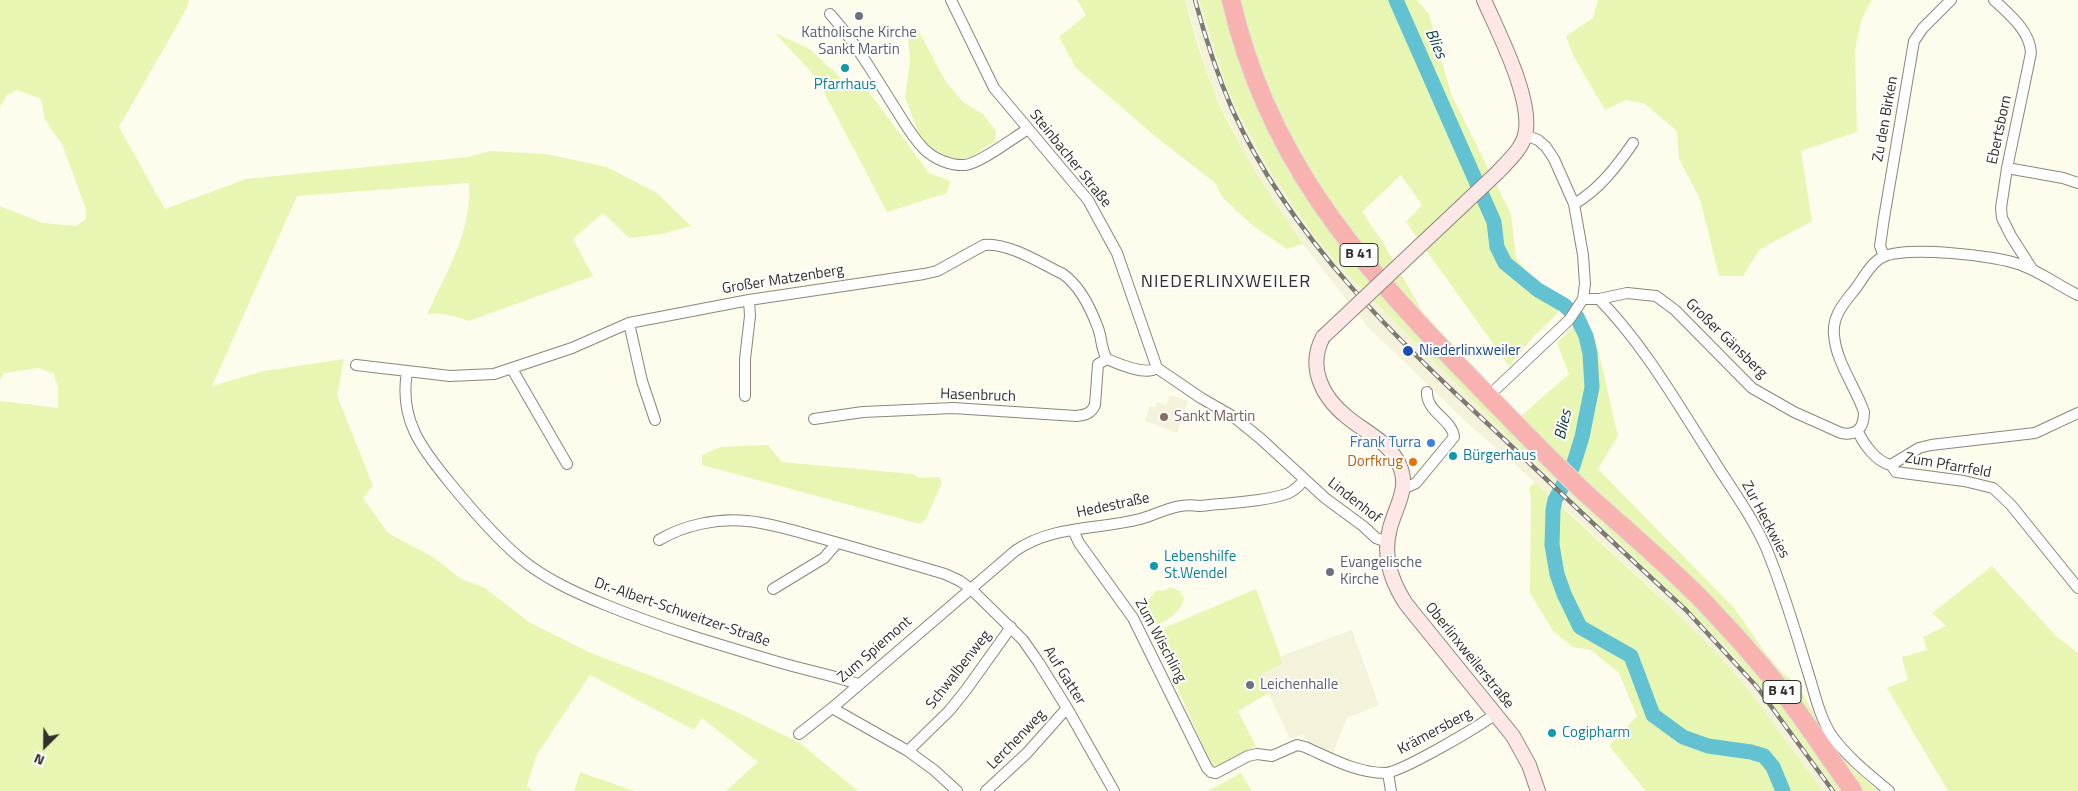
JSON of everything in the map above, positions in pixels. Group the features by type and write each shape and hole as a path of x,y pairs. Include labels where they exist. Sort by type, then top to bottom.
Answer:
{"highway":[{"name":"B 41","path":"1231,0 1248,62 1266,107 1305,180 1333,221 1371,270 1418,323 1556,465 1702,600 1746,647 1786,696 1853,791"}],"main road":[{"path":"1403,489 1400,465 1393,453 1337,408 1318,379 1316,359 1323,337 1498,172 1512,157 1525,135 1526,111 1522,96 1509,58 1484,0"},
{"name":"Oberlinxweilerstraße","path":"1403,489 1390,526 1387,542 1389,569 1399,593 1521,749 1530,765 1538,791"}],"street":[{"name":"Steinbacher Straße","path":"951,0 992,85 1005,103 1088,200 1098,216 1117,253 1157,368"},
{"name":"Zu den Birken","path":"1884,256 1880,246 1914,41 1923,28 1951,0"},
{"name":"Ebertsborn","path":"1994,0 2023,30 2029,39 2031,47 2002,197 2002,218 2034,272"},
{"path":"830,14 862,54 913,136 924,150 937,159 951,164 964,165 975,163 1028,129"},
{"path":"1497,388 1569,320 1584,299 1583,255 1574,204 1564,178 1550,153 1538,140 1525,135"},
{"path":"1574,204 1584,198 1614,170 1632,143"},
{"path":"2007,168 2063,178 2078,183"},
{"name":"Großer Matzenberg","path":"356,365 450,376 478,376 512,369 572,348 629,323 749,300 924,274 936,271 984,245 992,244 1007,248 1070,279 1090,310 1098,328 1102,361"},
{"path":"1858,432 1864,421 1864,412 1841,360 1834,335 1834,325 1842,306 1874,265 1884,256 1912,252 1996,258 2022,265 2078,295"},
{"name":"Großer Gänsberg","path":"1584,299 1600,299 1627,293 1656,296 1675,310 1745,381 1770,400 1841,433 1848,435 1858,432"},
{"name":"Zur Heckwies","path":"1600,299 1634,340 1661,378 1749,516 1766,548 1780,582 1816,696 1831,734 1843,750 1859,766 1889,791"},
{"path":"745,396 750,316 749,300"},
{"path":"629,323 642,381 655,420"},
{"path":"1102,361 1145,370 1157,368 1201,398 1234,417 1261,439 1304,480"},
{"name":"Hasenbruch","path":"814,418 863,412 953,408 1085,415 1092,411 1095,405 1102,361"},
{"path":"512,369 567,464"},
{"name":"Dr.-Albert-Schweitzer-Straße","path":"408,372 404,400 408,418 420,443 468,506 521,559 546,576 583,595 623,612 716,643 858,684"},
{"path":"1403,489 1416,483 1454,437 1448,424 1428,403 1427,392"},
{"path":"1890,465 1919,448 2036,433 2078,413"},
{"name":"Zum Pfarrfeld","path":"1858,432 1873,454 1890,465 1896,472 1964,481 1993,488 2011,505 2078,588"},
{"name":"Hedestraße","path":"971,589 1015,550 1052,533 1140,519 1187,504 1199,506 1274,496 1290,492 1304,480"},
{"name":"Lindenhof","path":"1304,480 1376,538 1387,542"},
{"name":"Auf Gatter","path":"659,540 670,533 695,525 720,521 747,521 837,543 945,574 960,581 1011,627 1040,663 1067,708 1107,786 1114,791"},
{"name":"Zum Wischling","path":"1073,530 1079,543 1133,618 1207,768 1211,772"},
{"path":"773,589 824,558 837,543"},
{"name":"Zum Spiemont","path":"799,734 971,589"},
{"name":"Schwalbenweg","path":"908,751 966,690 1011,627"},
{"path":"832,708 908,751 934,770 957,791"},
{"name":"Lerchenweg","path":"986,791 1027,753 1067,708"},
{"name":"Krämersberg","path":"1211,772 1216,773 1248,756 1257,754 1272,756 1297,745 1361,769 1388,773 1461,736 1495,714"},
{"name":"Krämersberg","path":"1388,773 1390,791"}],"shaded area":[{"path":"1185,0 1199,0 1225,82 1237,110 1271,173 1314,236 1352,279 1509,437 1688,608 1728,649 1759,685 1837,791 1823,791 1750,692 1680,616 1569,512 1463,419 1367,326 1303,244 1260,180 1242,149 1212,87"},
{"name":"Sankt Martin","path":"1170,395 1188,401 1177,433 1145,421 1150,406 1155,408 1157,402 1166,405"},
{"path":"1352,630 1379,705 1347,718 1332,755 1310,746 1303,735 1290,739 1260,675 1283,663 1281,656"}],"green space":[{"path":"0,0 189,0 187,8 119,127 165,209 246,179 468,157 490,151 546,154 607,167 657,193 691,226 662,234 629,238 603,213 573,239 593,276 469,321 443,314 427,314 457,251 467,218 469,183 297,196 212,386 264,371 344,359 337,395 373,486 363,498 388,533 433,557 461,579 485,588 529,622 591,653 667,682 737,712 800,743 858,791 726,791 758,762 702,718 694,730 590,675 536,756 527,786 533,791 0,791 0,401 58,408 58,388 54,374 38,368 4,373 0,380 0,206 43,223 76,226 86,219 86,209 62,144 45,120 41,99 17,90 6,96 0,107"},
{"path":"1077,0 1185,0 1207,73 1225,116 1252,165 1303,244 1287,249 1253,226 1222,197 1215,183 1156,137 1076,68 1059,37 1086,15"},
{"path":"1199,0 1417,0 1429,14 1451,94 1511,214 1516,258 1538,285 1558,295 1560,305 1557,314 1533,337 1509,366 1406,222 1422,205 1401,175 1362,212 1382,241 1424,314 1521,416 1569,374 1557,343 1582,317 1596,340 1618,436 1598,469 1734,608 1767,655 1783,673 1798,685 1826,736 1856,771 1878,791 1837,791 1759,685 1728,649 1688,608 1509,437 1352,279 1314,236 1271,173 1237,110 1225,82"},
{"path":"1598,0 1872,0 1862,18 1855,50 1857,132 1801,151 1812,221 1759,250 1743,276 1719,276 1700,199 1679,159 1677,131 1645,104 1626,100 1605,110 1573,55 1566,36 1593,18"},
{"path":"911,30 918,30 946,82 963,102 983,114 996,131 995,141 971,157 961,159 948,157 932,149 919,134 905,97 910,61 908,38"},
{"path":"775,33 810,49 847,84 869,92 929,173 950,181 947,193 887,212 816,77"},
{"path":"768,445 782,462 913,474 920,478 940,477 942,483 926,519 920,524 702,465 702,455 721,447"},
{"path":"1535,482 1680,616 1720,657 1750,692 1823,791 1646,791 1609,746 1637,716 1619,673 1591,650 1573,647 1553,631 1530,593 1531,499 1529,488"},
{"path":"1992,566 2056,636 2078,653 2078,791 1948,791 1887,688 1908,680 1902,657 1927,650 1923,637 1946,626 1932,613"},
{"path":"1170,587 1178,590 1184,598 1183,602 1174,614 1156,625 1143,613 1143,606 1157,590 1164,591"},
{"path":"1256,589 1283,663 1261,675 1269,693 1238,711 1256,746 1217,766 1212,765 1152,633"},
{"path":"580,772 634,791 574,791"},
{"path":"1241,773 1252,791 1208,791"}],"waterway":[{"name":"Blies","path":"1396,0 1494,222 1497,247 1505,263 1538,290 1564,305 1577,317 1586,336 1590,354 1592,387 1582,437 1573,466 1555,500 1552,545 1557,574 1564,594 1580,627 1631,656 1653,715 1683,737 1708,746 1751,752 1764,756 1773,767 1783,791"}],"railway":[{"path":"1195,0 1221,82 1232,109 1257,157 1285,203 1317,247 1352,288 1427,366 1686,610 1757,687 1833,791"}],"place":[{"name":"Katholische Kirche Sankt Martin","path":"859,16"},
{"name":"Pfarrhaus","path":"845,68"},
{"name":"Niederlinxweiler","path":"1408,351"},
{"name":"Sankt Martin","path":"1164,417"},
{"name":"Frank Turra","path":"1431,443"},
{"name":"Bürgerhaus","path":"1453,456"},
{"name":"Dorfkrug","path":"1413,462"},
{"name":"Lebenshilfe St.Wendel","path":"1154,566"},
{"name":"Evangelische Kirche","path":"1330,572"},
{"name":"Leichenhalle","path":"1250,685"},
{"name":"Cogipharm","path":"1552,733"}],"district":[{"name":"NIEDERLINXWEILER","path":"1226,283"}]}
